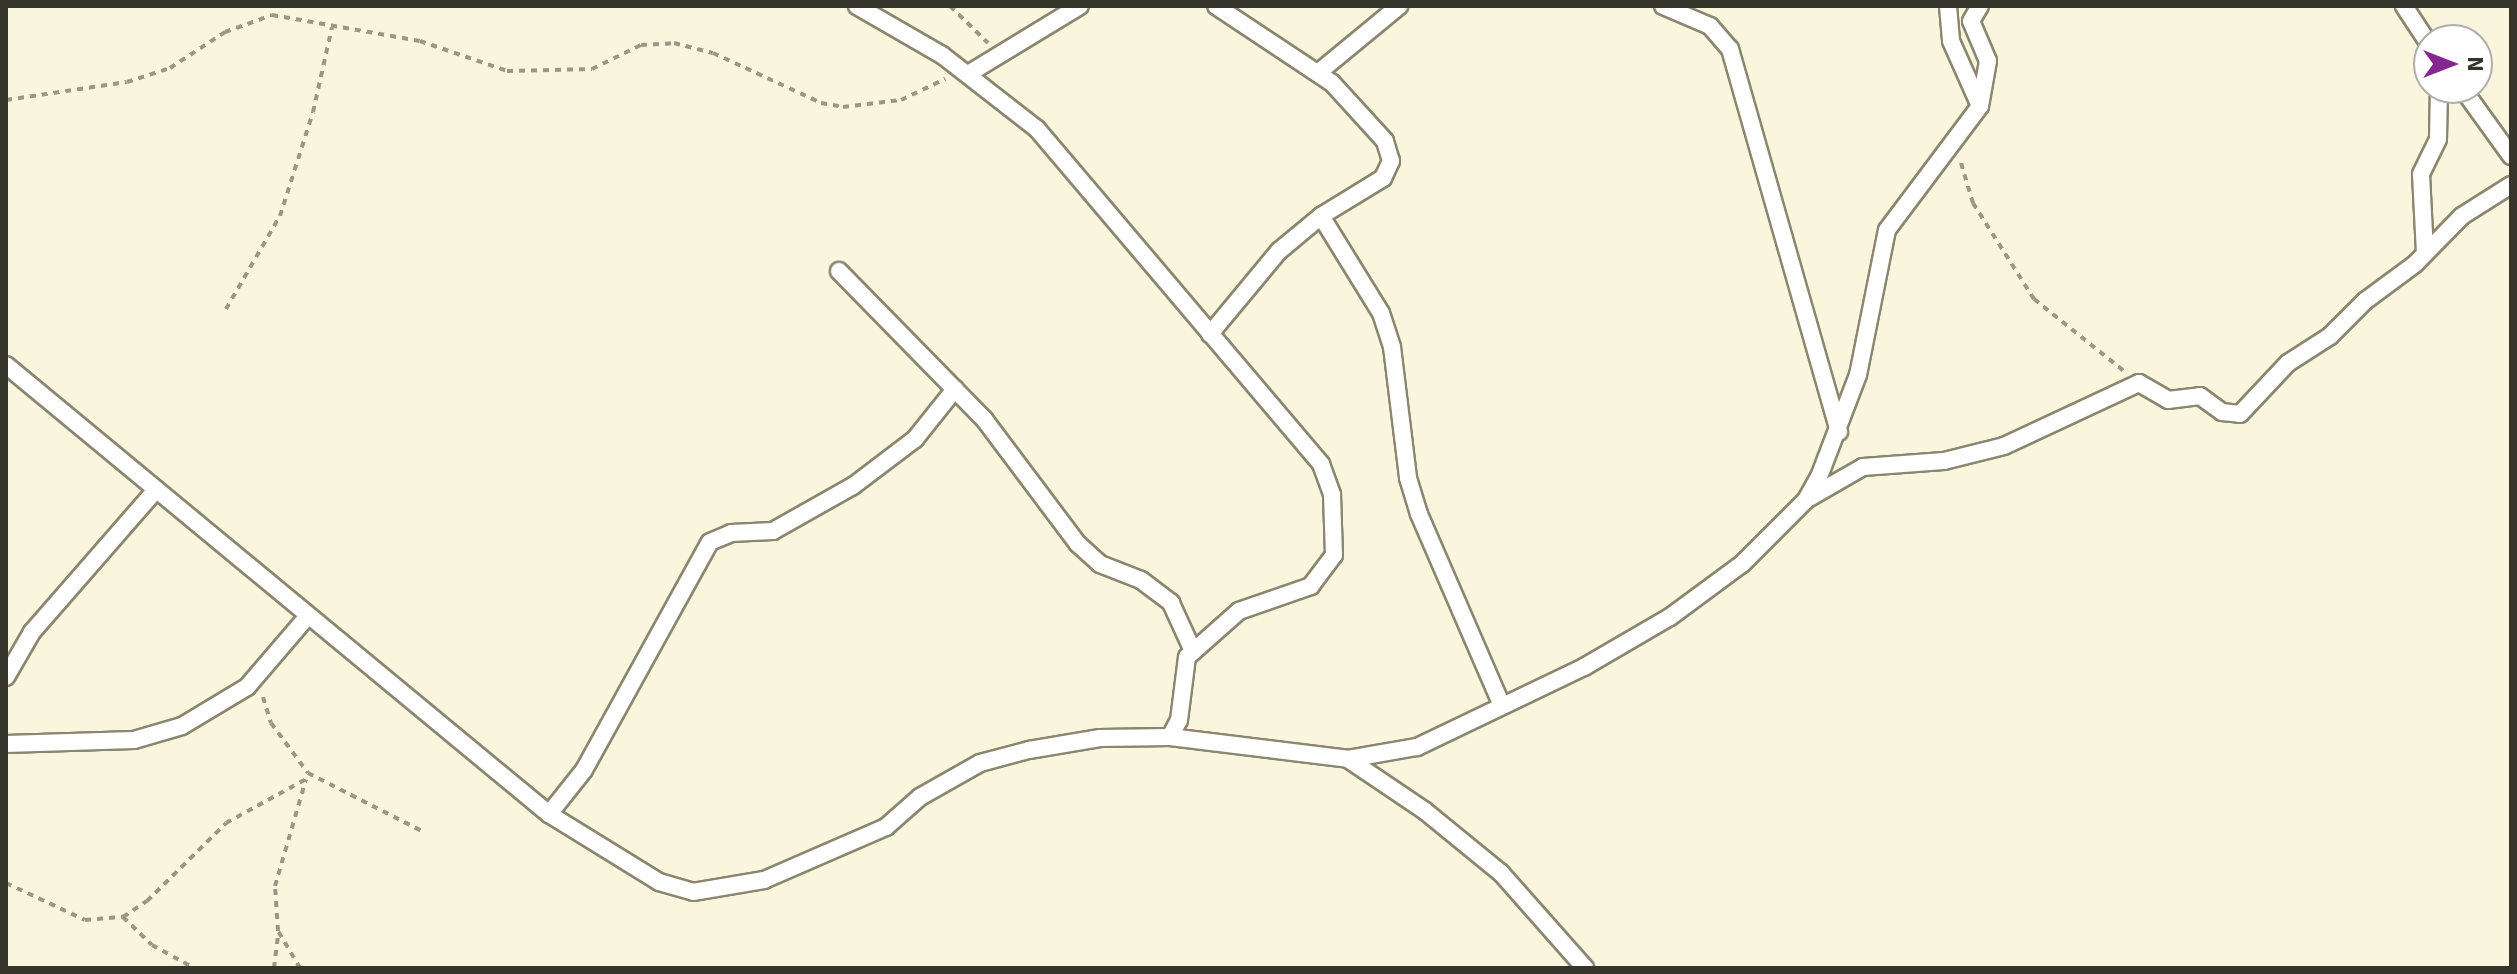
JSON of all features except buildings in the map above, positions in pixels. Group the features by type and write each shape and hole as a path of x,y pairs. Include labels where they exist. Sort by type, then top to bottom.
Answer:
{"street":[{"path":"857,6 964,71 1016,110 1068,160 1321,464 1332,495 1334,555 1311,586 1239,611 1187,657 1179,720 1170,737"},
{"path":"964,71 1080,6"},
{"path":"1210,334 1279,251 1321,216 1383,178 1391,161 1378,133 1319,72 1216,6"},
{"path":"1319,72 1399,6"},
{"path":"1663,6 1710,26 1730,49 1839,433"},
{"path":"1948,6 1951,41 1980,106"},
{"path":"1806,500 1839,433 1858,375 1887,230 1923,177 1953,146 1980,106 1988,61 1971,21 1980,6"},
{"path":"2404,6 2416,24"},
{"path":"2425,253 2421,174 2438,139 2439,104"},
{"path":"2474,104 2511,156"},
{"path":"6,365 549,814 638,872 693,892 764,880 861,840 980,763 1100,738 1170,737 1348,759 1417,747 1670,617 1742,564 1806,500 1863,467 1944,461 2004,446 2139,383 2168,400 2200,396 2222,412 2240,414 2288,363 2330,336 2425,253 2462,216 2511,185"},
{"path":"1321,216 1381,313 1392,347 1408,478 1419,514 1502,706"},
{"path":"839,271 955,389 1011,452 1078,544 1100,564 1141,580 1171,603 1193,651"},
{"path":"549,814 584,770 710,542 731,533 773,531 853,486 915,439 955,389"},
{"path":"6,677 32,632 156,490"},
{"path":"6,744 134,740 182,726 257,675 307,617"},
{"path":"1348,759 1425,811 1501,873 1585,968"}],"path":[{"path":"282,6 282,16"},
{"path":"950,6 999,54"},
{"path":"6,100 127,82 170,68 225,32 272,15 420,41 520,71 592,69 641,45 674,43 713,53 821,103 843,107 901,100 964,71"},
{"path":"226,309 280,216 313,112 332,27"},
{"path":"1953,146 1973,203 2034,299 2139,383"},
{"path":"257,675 271,723 307,776 422,831"},
{"path":"6,883 85,920 123,917 147,901 226,823 307,776"},
{"path":"274,968 278,931 278,862 307,776"},
{"path":"123,917 152,945 194,968"},
{"path":"278,931 300,968"}]}
